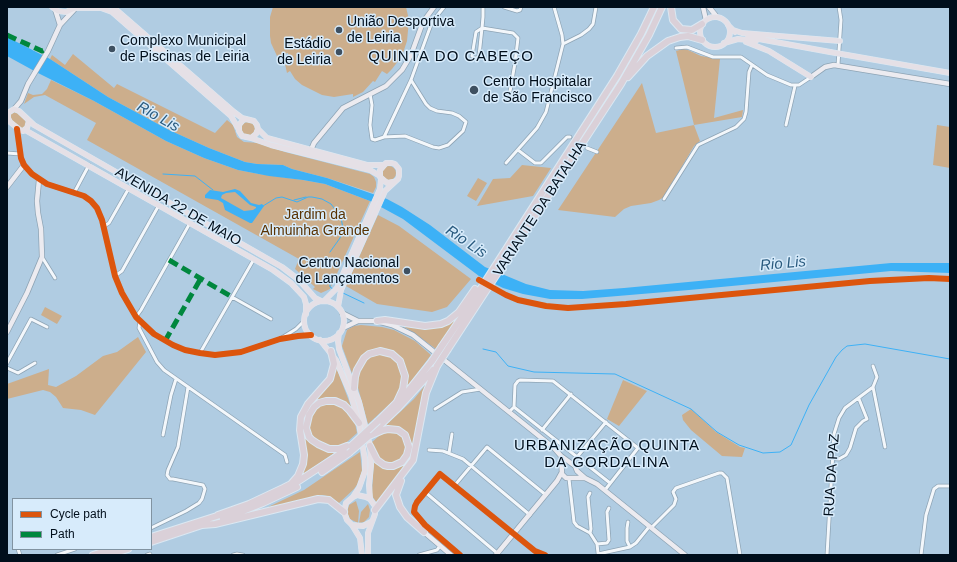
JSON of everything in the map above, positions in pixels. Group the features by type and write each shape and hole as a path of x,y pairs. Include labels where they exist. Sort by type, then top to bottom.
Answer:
{"highway":[{"name":"VARIANTE DA BATALHA","path":"474,300 502,252 620,72 639,39 654,7"},
{"name":"VARIANTE DA BATALHA","path":"474,300 509,257 621,84 646,42 662,7"},
{"path":"671,7 673,20 681,29 692,30 704,22"},
{"path":"621,84 647,56 668,41 680,36 688,36 702,40"},
{"path":"377,321 385,320 425,326 441,324 448,321 474,300"},
{"path":"152,542 240,512 284,494 323,471 349,453 406,400 445,348 474,300"},
{"path":"152,537 249,504 291,484 298,476 303,464 304,456 300,430 301,418 308,404 327,383 332,374 334,364 331,351"},
{"path":"354,388 354,377 364,358 374,352 380,351 392,354 400,361 405,376 403,389 396,404"},
{"path":"218,515 242,508 285,489 323,467 351,446 378,421 434,364"},
{"path":"424,532 403,512 397,499 398,488 414,456 426,393 434,364"},
{"path":"351,446 334,449 318,444 312,440 306,428 307,418 317,405 330,400 344,405 359,423"},
{"path":"369,436 388,429 398,430 405,435 409,447 407,455 402,462 393,466 388,466 377,460 370,446"},
{"path":"375,510 406,471"},
{"path":"202,525 215,524 322,499 331,501 344,512"},
{"path":"93,555 109,550"},
{"path":"109,555 125,550"}],"main road":[{"path":"113,7 234,112 246,119 254,121 264,136 270,139 367,165 374,166 389,163 398,166 400,172 399,176 387,188 339,297 338,307"},
{"path":"311,150 314,143 343,108 390,82 405,67 421,28 427,16 434,7"},
{"path":"427,16 439,7"},
{"path":"703,7 704,22 700,32 702,40 710,46 715,46 735,39 743,39 800,49 830,52 950,73"},
{"path":"709,7 717,17 742,36 814,50"},
{"path":"54,8 66,12 75,8 101,8 112,12 230,116 242,136 370,170 387,183 393,182"},
{"path":"54,8 60,25"},
{"path":"21,101 11,109 8,116 8,121 17,129 24,130 28,127 28,121 22,113 21,101 26,88 47,52 60,25 75,8"},
{"path":"704,22 709,18 717,17"},
{"path":"724,43 729,33 728,25"},
{"path":"733,30 742,33 840,41"},
{"path":"735,39 769,51 811,77 827,66 838,65 950,84"},
{"path":"11,109 22,113"},
{"path":"238,128 241,122 246,119"},
{"name":"AVENIDA 22 DE MAIO","path":"28,121 282,267 299,280 315,298 322,301"},
{"path":"251,138 256,134 258,129"},
{"name":"AVENIDA 22 DE MAIO","path":"24,130 254,258 284,278 300,292 306,302 306,314"},
{"path":"7,187 24,165"},
{"path":"362,555 360,538 347,520 344,512 346,503 353,497 362,482 366,466 359,423 354,403 331,351 320,340 310,335 304,322 306,314 313,305 332,294 337,288 380,186 380,170 383,165"},
{"path":"7,332 27,293 42,257 41,229 37,208 39,180"},
{"path":"322,301 334,304 338,307 344,318 338,341 339,349 362,411 370,446 370,499"},
{"path":"342,313 358,321"},
{"path":"342,328 358,321 377,321 413,335 554,448 585,478 605,490 685,555"},
{"path":"320,340 329,340 340,334"},
{"path":"561,456 562,470 567,478"},
{"path":"497,554 557,481 566,465 574,467"},
{"path":"574,467 574,477"},
{"path":"557,481 574,477 585,478"},
{"path":"353,497 362,495 373,502 375,510 374,518 371,522 368,533 368,555"},
{"path":"352,525 363,526 371,522"},
{"path":"424,532 451,555"}],"street":[{"path":"384,138 411,80 432,22 444,7"},
{"path":"483,7 482,28 479,56 474,58 472,56 476,32 482,28 513,33 518,38 516,63 509,97"},
{"path":"504,7 517,11 520,10 521,7"},
{"path":"506,163 544,117 563,44 554,7"},
{"path":"563,44 589,29 592,24 596,7"},
{"path":"838,65 841,20 839,7"},
{"path":"676,48 688,47 713,56 736,56 745,59 773,78 795,86 811,77"},
{"path":"664,199 698,145 736,127 744,119 746,112 749,72 752,65"},
{"path":"370,94 372,105 370,125 371,137 375,140 408,137 439,148 450,143 466,126 466,121 455,114 437,111 430,108 422,99 411,80"},
{"path":"786,125 795,86"},
{"path":"17,129 20,154 24,165 32,174 47,184 74,193 88,199 94,204 101,216 115,276 124,298 136,317 154,334 185,350 200,354 215,355 241,352 280,339 310,335"},
{"path":"18,138 24,130"},
{"path":"518,150 535,163 541,163 567,137 570,137"},
{"path":"587,148 596,152"},
{"path":"7,153 20,154"},
{"path":"74,193 89,165"},
{"path":"103,227 109,223 128,188"},
{"path":"115,276 122,271 159,205"},
{"path":"136,317 190,222"},
{"path":"42,257 55,278"},
{"path":"200,354 254,258"},
{"path":"232,297 271,319"},
{"path":"7,363 30,321 33,319 47,327"},
{"path":"140,321 139,328 157,362 164,370 285,455 288,462"},
{"path":"280,339 304,322"},
{"path":"7,368 18,373 35,363"},
{"path":"873,366 877,377 873,388 885,447"},
{"path":"163,435 171,395 176,379"},
{"path":"510,412 514,407 515,386 520,380 553,381 638,448 605,490"},
{"path":"152,528 199,503 205,489 203,485 170,479 167,475 178,447 188,387"},
{"name":"RUA DA PAZ","path":"827,555 832,458 834,434 838,418 846,408 873,388"},
{"path":"435,408 462,392 481,390"},
{"path":"542,430 571,394"},
{"path":"832,458 839,458 846,455 850,448 856,428 862,420 867,419 858,399"},
{"path":"514,407 610,483"},
{"path":"577,457 606,422"},
{"path":"449,453 452,434"},
{"path":"456,485 486,448 489,448 546,495"},
{"path":"429,450 449,453 463,459 530,514"},
{"path":"574,467 580,460"},
{"path":"567,478 573,519 578,526 588,532 597,544 598,554 630,547 636,543 650,527 674,505 676,499 674,490 722,473 727,478 740,555"},
{"path":"460,555 425,525 414,512 415,506 440,474 456,485 514,534 535,550 545,555"},
{"path":"921,555 926,515 934,489 938,486 950,486"},
{"path":"425,492 497,554"},
{"path":"588,532 591,529 588,497 590,493"},
{"path":"597,544 607,543 609,540 607,512 609,508"},
{"path":"628,522 627,541 630,547"},
{"path":"419,555 437,550 440,546"},
{"path":"57,555 72,550"},
{"path":"233,555 244,555"}],"green space":[{"name":"Estádio de Leiria","path":"273,7 406,7 409,20 407,41 402,56 392,69 387,74 382,71 375,82 373,81 363,92 353,97 353,94 334,97 322,95 302,85 295,79 290,71 287,73 285,64 289,61 288,53 277,56 271,43 270,36 270,17"},
{"path":"683,49 701,56 720,59 714,118 743,110 742,117 694,125 676,51"},
{"path":"73,54 114,88 117,84 215,133 227,120 233,125 237,137 244,142 259,143 285,152 370,174 374,177 376,187 373,193 283,165 245,162 209,148 169,130 108,97 50,59 52,55 65,65"},
{"name":"Jardim da Almuinha Grande","path":"51,80 94,101 166,141 204,158 238,170 325,184 370,201 330,289 321,293 313,289 315,287 295,269 299,259 87,140 96,123 45,95 34,97 24,104 28,93 33,95 42,94 47,89"},
{"path":"642,83 656,133 694,125 700,141 694,146 664,197 651,203 631,206 624,209 615,217 558,210"},
{"path":"14,112 18,113 25,120 25,127 21,129 10,118 11,114"},
{"path":"248,122 253,124 255,129 253,134 248,136 243,134 241,129 243,124"},
{"path":"937,125 950,127 950,168 933,165"},
{"path":"522,165 551,168 533,196 477,206 493,179 510,178"},
{"path":"386,166 392,166 396,170 396,176 392,180 386,180 382,176 382,170"},
{"path":"478,178 487,183 476,201 467,196"},
{"name":"Centro Nacional de Lançamentos","path":"378,215 399,226 471,279 447,307 432,312 377,304 346,286"},
{"path":"45,307 62,316 57,324 41,315"},
{"path":"457,318 436,349 401,325 422,329 436,328"},
{"path":"361,325 394,330 415,341 431,355 406,388 407,375 402,359 397,355 381,349 368,352 362,356 356,366 353,376 342,346 347,330 354,326"},
{"path":"138,337 146,352 95,415 81,410 63,408 56,397 50,392 43,390 7,399 7,384 49,369 48,385 56,387 76,376 103,356 117,352"},
{"path":"378,354 391,356 398,363 403,378 399,392 393,401 368,424 357,384 360,368 367,359"},
{"path":"336,367 352,409 333,399 308,412 304,425 308,437 337,451 302,475 307,461 302,428 305,414 328,386"},
{"path":"623,380 647,391 619,426 607,419"},
{"path":"427,383 412,457 377,503 372,496 374,460 396,468 411,447 411,442 408,436 384,427 414,399"},
{"path":"326,403 339,404 352,416 355,423 357,433 340,446 332,446 321,443 312,437 308,426 311,415 320,405"},
{"path":"691,409 716,432 740,447 745,448 742,457 722,456 691,430 683,420 682,415"},
{"path":"389,432 400,434 406,445 404,455 397,462 391,463 382,461 378,457 371,443 380,435"},
{"path":"360,452 362,471 359,482 354,489 339,503 327,496 322,495 264,509 304,490"},
{"path":"356,501 359,511 358,523 350,519 347,512 349,505"},
{"path":"368,504 370,510 369,517 364,522 359,523 361,512"}],"water":[{"name":"Rio Lis","path":"7,37 50,59 108,97 169,130 209,148 245,162 283,165 292,169 327,178 387,199 430,225 485,267 526,284 550,290 583,291 891,263 950,263 950,273 891,271 582,299 550,299 523,294 503,288 479,276 403,219 370,201 325,184 238,170 204,158 166,141 94,101 7,56"},
{"path":"235,189 240,191 251,203 259,205 262,204 264,206 252,223 250,223 225,210 223,203 218,200 205,198 205,195 210,190 223,192","holes":["235,192 250,205 256,208 253,210 244,211 221,198 222,195 226,193"]}],"waterway":[{"path":"163,174 195,176 213,190"},
{"path":"263,206 276,198 282,197 297,202 308,197 312,197 322,199 331,204 341,217 343,229 340,238 330,252"},
{"path":"294,200 306,197"},
{"path":"330,283 330,287 333,289"},
{"path":"343,293 364,303"},
{"path":"483,349 496,352 508,366 534,372 615,374 691,409 717,432 739,445 763,453 780,452 791,445 809,405 836,357 847,346 865,344 950,359"}],"tunnel":[{"path":"570,137 587,148"}],"marked path":[{"path":"7,35 42,51 46,49"},
{"path":"169,260 232,297"},
{"path":"165,341 201,278"}],"cycle path":[{"path":"17,129 21,158 24,165 32,174 47,184 84,196 97,208 102,220 115,276 122,293 136,317 154,334 185,350 215,355 241,352 280,339 311,335"},
{"path":"479,280 518,300 546,306 568,308 870,281 929,278 950,279"},
{"path":"460,555 425,525 414,512 417,502 440,474 535,551 545,555"}],"place":[{"name":"União Desportiva de Leiria","path":"339,30"},
{"name":"Complexo Municipal de Piscinas de Leiria","path":"112,49"},
{"name":"Estádio de Leiria","path":"339,52"},
{"name":"Centro Hospitalar de São Francisco","path":"474,90"},
{"name":"Centro Nacional de Lançamentos","path":"407,271"}],"district":[{"name":"QUINTA DO CABEÇO","path":"451,57"},
{"name":"URBANIZAÇÃO QUINTA DA GORDALINA","path":"607,454"}]}
